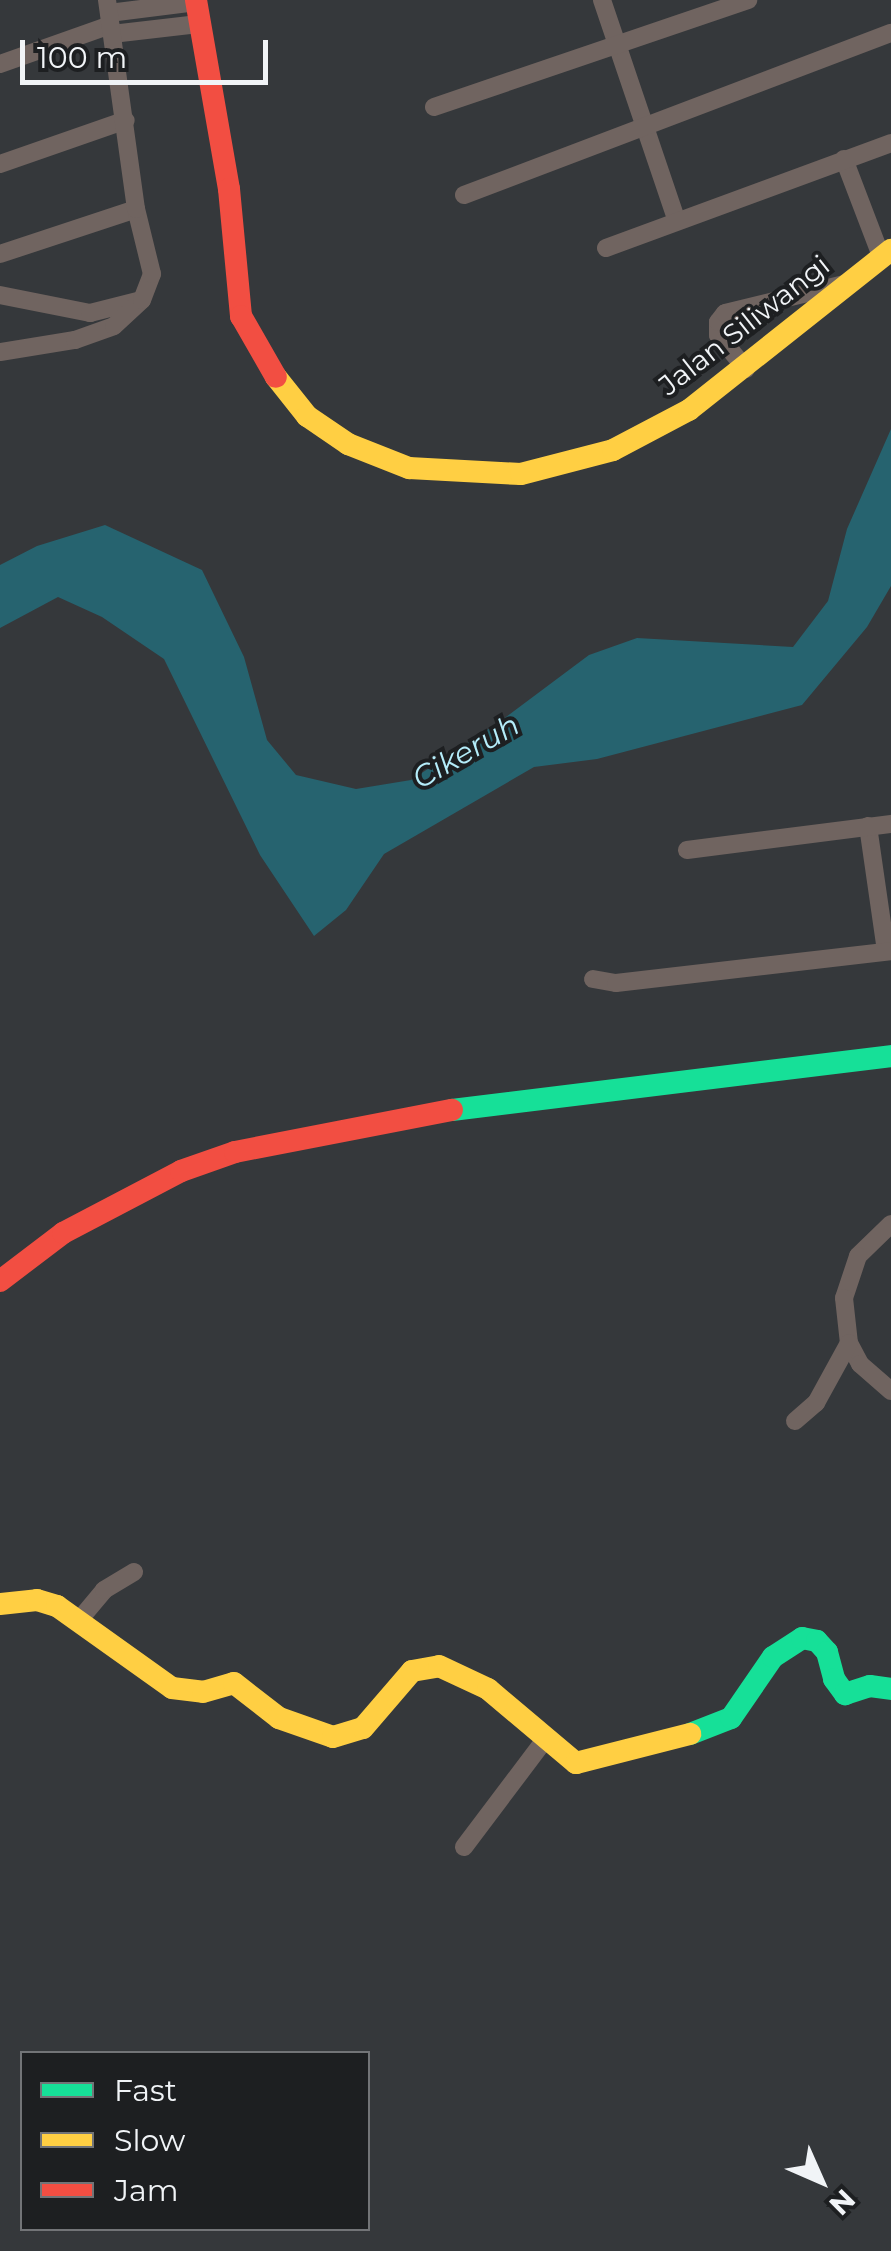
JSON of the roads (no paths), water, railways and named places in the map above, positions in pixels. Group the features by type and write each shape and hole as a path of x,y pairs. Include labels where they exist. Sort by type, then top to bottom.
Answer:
{"street":[{"path":"602,0 678,221"},
{"path":"434,107 748,0"},
{"path":"0,64 110,18 196,9"},
{"name":"Jalan Siliwangi","path":"196,9 230,189 241,316 266,364 307,416 348,444 409,468 521,474 613,450 689,410 746,369 886,253"},
{"path":"0,352 75,340 114,326 142,300 152,274 136,209 110,18"},
{"path":"464,195 891,33"},
{"path":"0,164 126,120"},
{"path":"606,248 891,143"},
{"path":"844,159 886,253"},
{"path":"0,254 136,209"},
{"path":"746,369 718,334 718,322 725,313 849,282"},
{"path":"0,295 90,313 142,300"},
{"path":"687,850 891,824"},
{"path":"593,979 616,984 889,951 868,826"},
{"path":"0,1281 63,1233 180,1171 235,1152 408,1115 891,1056"},
{"path":"891,1224 858,1256 844,1298 848,1343 860,1364 891,1391"},
{"path":"795,1420 816,1403 848,1343"},
{"path":"80,1618 104,1590 134,1572"},
{"path":"0,1604 37,1600 80,1618 172,1688 203,1692 234,1683 280,1718 321,1734 347,1735 362,1728 412,1671 439,1666 488,1688 567,1758 584,1764 709,1729 730,1718 773,1657 802,1638 818,1641 845,1694 870,1686 891,1689"},
{"path":"464,1847 546,1738"}],"water":[{"name":"Cikeruh","path":"891,429 891,586 867,627 802,705 597,759 534,767 384,854 346,910 314,936 260,855 164,659 102,617 58,597 0,628 0,565 37,546 105,525 202,570 244,657 267,740 296,775 356,789 411,780 498,723 589,655 637,638 793,647 828,601 847,529"}]}
